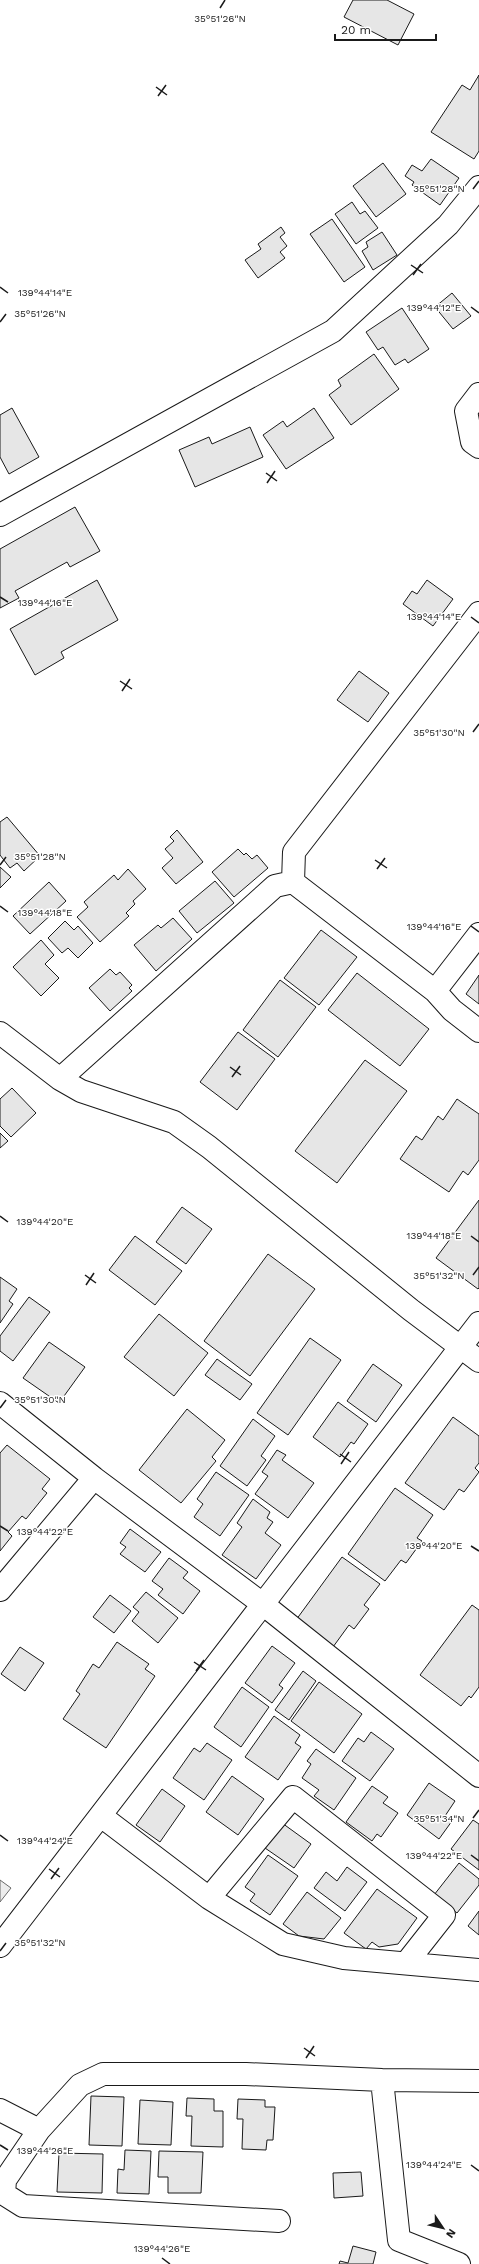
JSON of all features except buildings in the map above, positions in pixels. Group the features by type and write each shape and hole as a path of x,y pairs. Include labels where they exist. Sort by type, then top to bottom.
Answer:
{"street":[{"path":"0,515 333,331 448,225 479,187"},
{"path":"479,394 466,411 472,442 479,447"},
{"path":"294,882 294,852 479,613"},
{"path":"294,882 435,991 452,1010 479,1030"},
{"path":"60,1079 276,886 294,882"},
{"path":"435,991 479,934"},
{"path":"0,1033 60,1079 81,1090 174,1122 209,1147 459,1348 479,1361"},
{"path":"0,1946 264,1605 479,1323"},
{"path":"0,1403 94,1478 264,1605 479,1776"},
{"path":"0,1590 94,1478"},
{"path":"209,1898 293,1797 444,1915 407,1962"},
{"path":"101,1816 209,1898 283,1944 344,1958 407,1962 479,1970"},
{"path":"279,2221 23,2206 4,2194 5,2180 39,2130 80,2085 103,2074 246,2074 382,2080 479,2081"},
{"path":"382,2080 398,2240 459,2264"},
{"path":"0,2110 39,2130"}],"shaded area":[{"path":"0,1880 11,1888 0,1902"}]}
